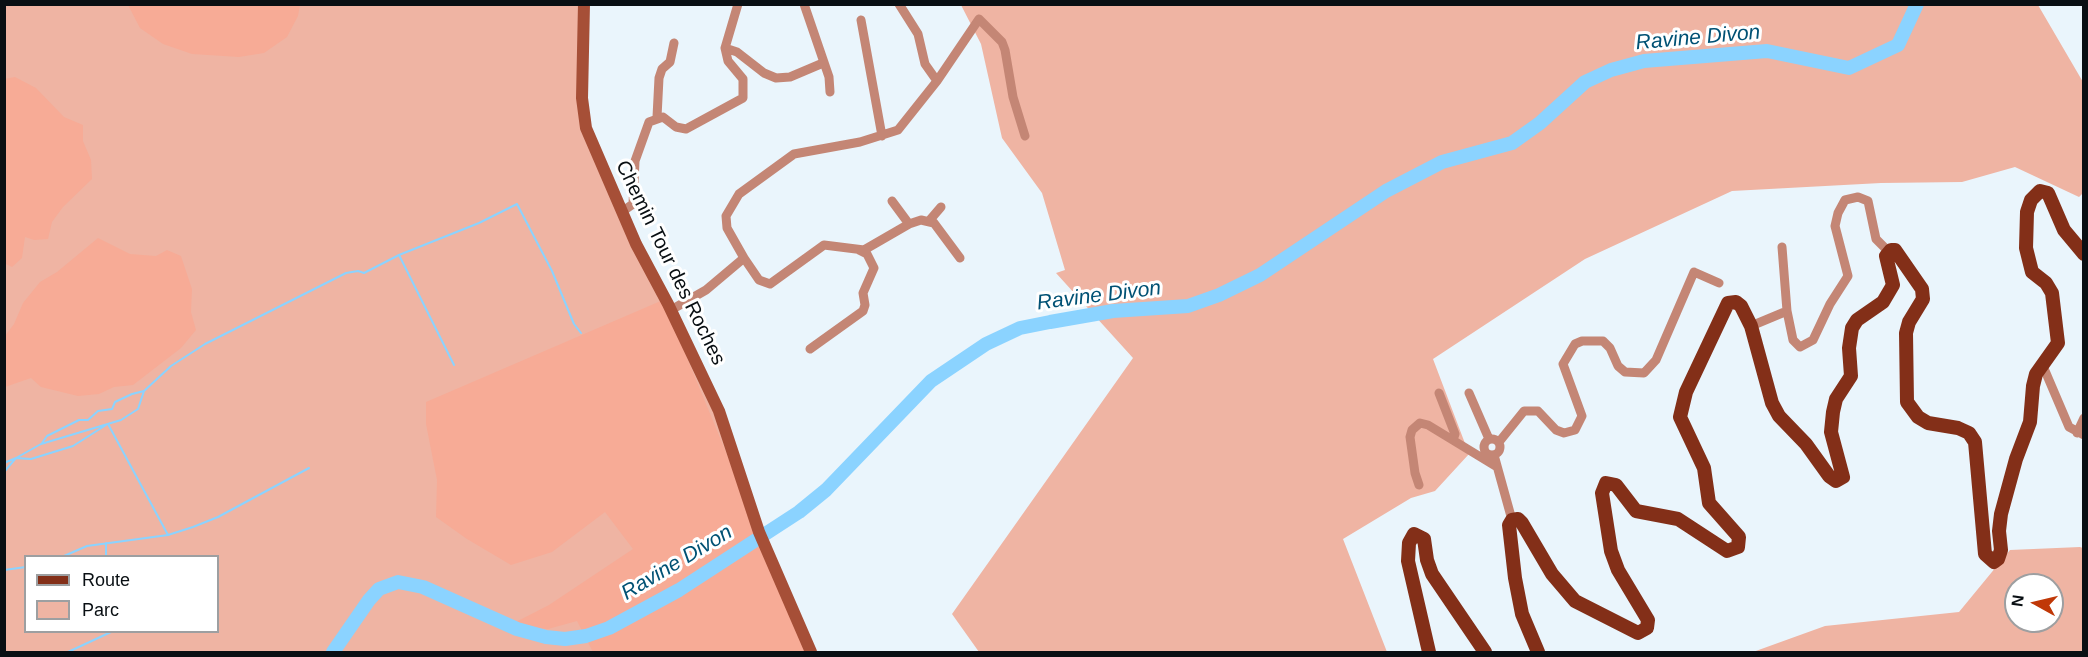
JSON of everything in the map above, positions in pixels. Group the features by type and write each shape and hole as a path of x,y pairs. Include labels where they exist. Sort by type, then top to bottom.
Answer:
{"main road":[{"path":"1538,652 1522,614 1509,525 1512,520 1518,519 1522,523 1551,573 1575,601 1638,633 1645,630 1647,616 1618,570 1611,551 1606,532 1603,487 1606,483 1612,482 1636,511 1678,519 1727,551 1738,547 1739,537 1709,503 1704,468 1683,428 1680,417 1686,392 1728,303 1736,302 1741,306 1751,326 1772,403 1779,416 1806,444 1829,476 1839,480 1844,472 1831,432 1833,412 1836,399 1851,376 1849,348 1852,328 1857,320 1884,302 1893,285 1886,260 1888,251 1895,250 1922,289 1923,298 1909,322 1906,333 1908,402 1918,417 1928,423 1969,433 1975,442 1985,554 1994,562 2001,555 1999,531 2001,514 2016,459 2030,422 2036,374 2058,343 2052,293 2046,283 2032,272 2026,248 2027,212 2031,200 2040,191 2048,193 2064,230 2084,254"},
{"path":"1429,652 1408,561 1409,543 1414,534 1424,539 1432,574 1485,652"}],"street":[{"name":"Chemin Tour des Roches","path":"584,4 582,98 591,142 636,244 671,310 719,411 759,532 810,652"},
{"path":"657,117 686,129 744,98 743,79 728,61 725,48 738,4"},
{"path":"804,4 830,92"},
{"path":"898,4 918,34 925,64 937,81"},
{"path":"810,349 863,311 865,305 863,293 874,268 867,254 859,250 824,245 770,284 759,280 727,228 731,204 739,194 794,154 882,136 898,130 937,81 979,19 1002,42 1016,114 1024,136"},
{"path":"861,20 882,136"},
{"path":"657,117 659,78 662,69 670,62 674,43"},
{"path":"725,48 737,52 764,73 776,78 790,77 823,63"},
{"path":"623,211 633,204 635,161 645,131 650,122 657,117"},
{"path":"1782,247 1787,310 1796,345 1809,344 1848,276 1835,226 1838,213 1845,200 1858,197 1868,201 1876,238 1888,251"},
{"path":"892,201 909,224"},
{"path":"859,250 870,248 909,224 929,221 941,207"},
{"path":"929,221 940,230 960,258"},
{"path":"671,310 706,290 744,258"},
{"path":"1494,455 1485,452 1483,446 1494,441 1524,411 1538,411 1556,430 1564,433 1575,430 1582,416 1563,364 1575,344 1582,341 1603,341 1610,348 1618,366 1624,372 1644,373 1656,360 1694,272 1719,283"},
{"path":"1751,326 1787,310"},
{"path":"2043,366 2065,420 2080,434 2084,418"},
{"path":"1438,393 1455,434 1453,440"},
{"path":"1469,393 1500,448 1494,455"},
{"path":"1419,485 1411,449 1412,430 1415,426 1424,423 1497,467"},
{"path":"1494,455 1512,520"}],"green space":[{"path":"4,5 584,5 586,128 719,411 806,652 5,652"},
{"path":"961,5 2038,5 2083,82 2084,192 2079,197 2015,167 1962,182 1881,183 1732,191 1585,259 1433,359 1469,454 1435,491 1411,498 1343,539 1387,652 979,652 952,614 1133,358 1056,273 1065,270 1042,193 1002,138 981,44"},
{"path":"2083,548 2083,652 1753,652 1825,626 1959,612 2010,550"}],"shaded area":[{"path":"128,5 300,5 298,16 287,37 264,53 239,57 192,54 163,44 140,28"},
{"path":"15,77 36,88 64,117 83,125 83,141 91,160 92,179 63,207 52,222 48,239 34,240 25,237 22,258 12,267 4,263 4,79"},
{"path":"98,238 130,254 156,256 167,250 181,256 192,289 191,312 196,330 181,348 133,385 114,387 99,394 78,396 41,387 31,378 5,387 5,336 14,324 23,303 40,282 57,272"},
{"path":"663,300 806,652 593,652 577,621 548,629 508,626 549,605 633,549 605,512 552,552 511,565 467,539 436,517 437,480 426,424 426,402"}],"waterway":[{"name":"Ravine Divon","path":"333,652 379,589 398,582 423,587 517,629 546,637 565,639 586,636 609,628 679,590 799,512 826,490 931,381 986,344 1020,328 1113,311 1188,306 1219,295 1260,275 1386,191 1442,162 1512,143 1540,123 1585,82 1611,70 1644,61 1767,51 1849,68 1898,45 1917,4"},
{"path":"4,472 16,458 41,444 121,420 138,409 144,391 171,366 205,344 346,273 358,271 364,273 399,255 479,223 517,204 552,271 574,324 581,333"},
{"path":"399,255 454,365"},
{"path":"42,443 47,436 79,420 88,420 98,411 112,409 115,402 144,391"},
{"path":"108,424 168,535"},
{"path":"4,463 16,458 31,459 73,446 106,425"},
{"path":"66,555 87,546 168,535 193,527 218,517 309,468"},
{"path":"106,543 106,555"},
{"path":"4,570 24,567"},
{"path":"68,652 109,633"}]}
